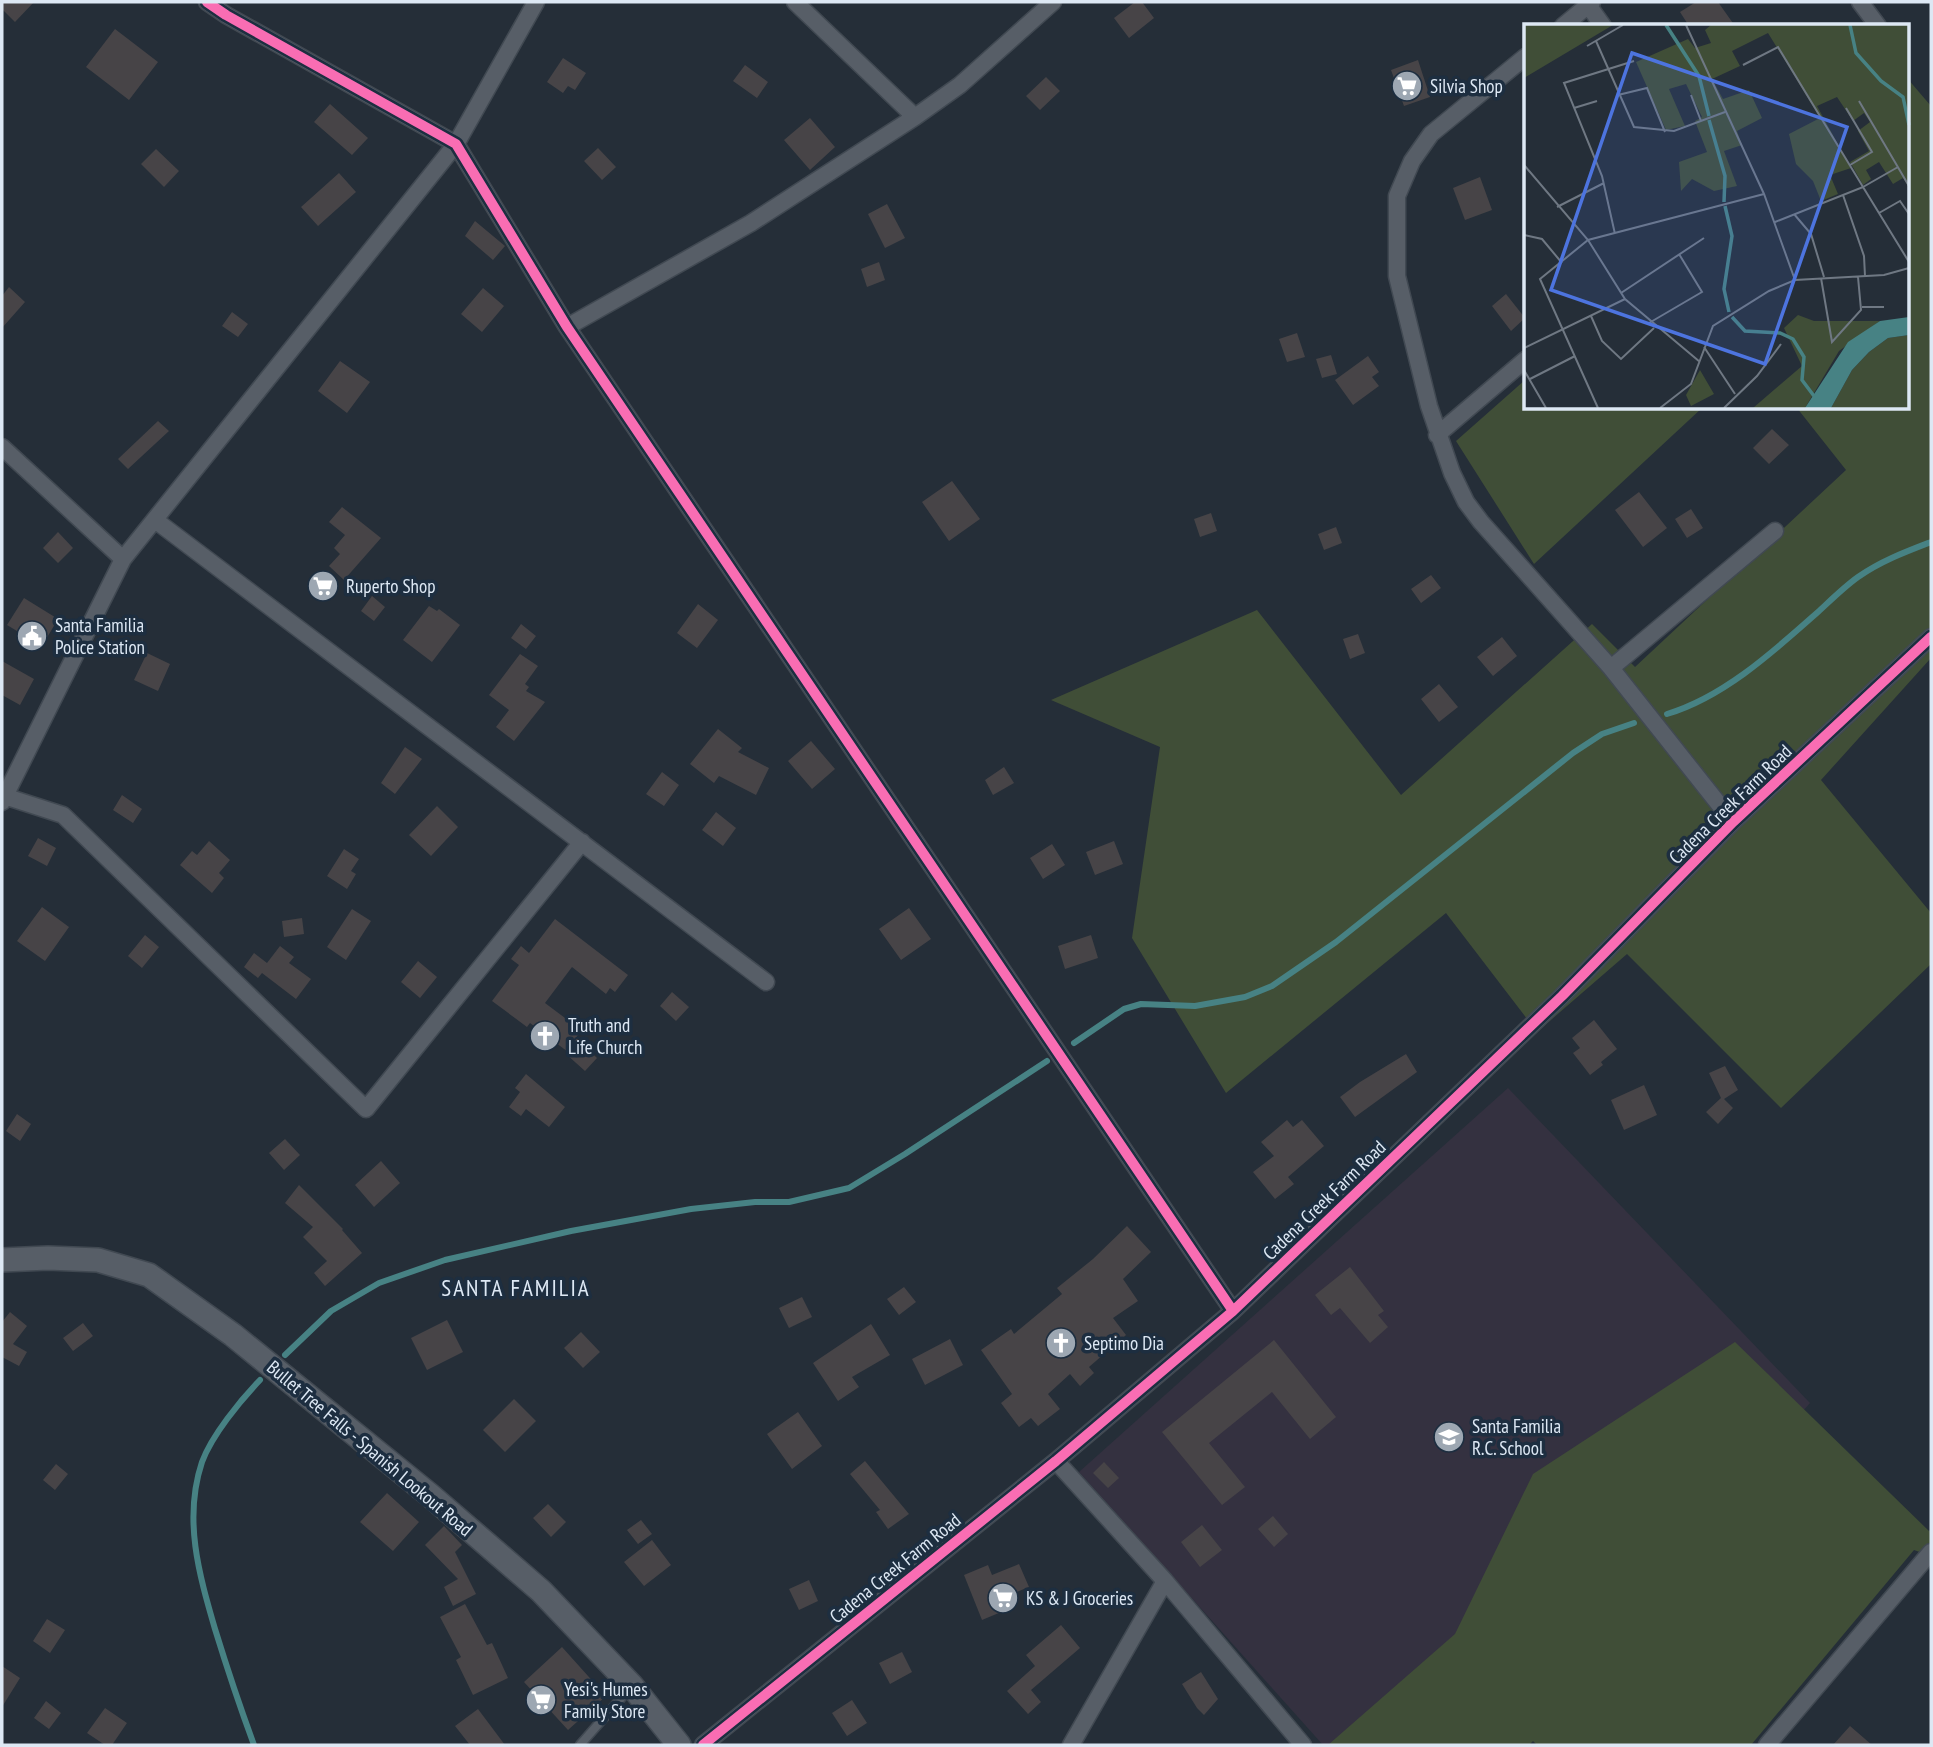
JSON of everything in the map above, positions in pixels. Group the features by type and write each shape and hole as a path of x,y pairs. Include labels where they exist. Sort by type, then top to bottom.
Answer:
{"main road":[{"name":"Bullet Tree Falls - Spanish Lookout Road","path":"2,1261 48,1258 98,1260 149,1275 233,1335 431,1496 541,1591 632,1686 680,1745"}],"street":[{"path":"207,2 230,8 456,144 567,327 1233,1311"},
{"path":"536,2 456,144 123,559 3,799 63,815 366,1109 582,842"},
{"path":"795,2 915,117"},
{"path":"567,327 751,223 915,117 960,85 1052,2"},
{"path":"1860,2 1876,24"},
{"path":"1565,24 1590,4 1602,24"},
{"path":"1524,58 1431,135 1412,161 1397,196 1396,276 1437,435 1452,474 1474,512 1611,668 1733,822"},
{"path":"1437,435 1524,360"},
{"path":"2,447 123,559"},
{"path":"155,520 766,982"},
{"path":"1611,668 1775,531"},
{"name":"Cadena Creek Farm Road","path":"703,1745 1056,1461 1233,1311 1562,996 1733,822 1931,637"},
{"path":"1056,1461 1165,1581 1303,1745"},
{"path":"1767,1745 1931,1552"},
{"path":"1071,1745 1165,1581"}],"lane":[{"path":"580,1745 632,1686"}],"shaded area":[{"name":"Santa Familia R.C. School","path":"1508,1088 1810,1403 1508,1745 1323,1745 1079,1472"}],"green space":[{"path":"1909,80 1931,106 1931,658 1821,780 1931,913 1931,964 1781,1108 1627,954 1537,1032 1446,913 1226,1093 1132,938 1160,747 1051,700 1257,610 1401,795 1592,624 1635,667 1846,470 1799,410 1909,410"},
{"path":"1524,381 1524,410 1700,410 1534,564 1456,441"},
{"path":"1735,1342 1929,1531 1931,1529 1931,1556 1914,1550 1751,1745 1537,1745 1533,1741 1529,1745 1328,1745 1455,1634 1533,1474"}],"building":[{"path":"2,2 34,2 15,22 2,9"},
{"path":"1135,2 1142,2 1154,18 1129,38 1114,18"},
{"path":"1696,2 1718,2 1734,24 1688,24 1680,12"},
{"path":"115,29 158,62 129,100 86,67"},
{"path":"563,58 586,73 575,90 568,86 563,93 547,82"},
{"path":"1418,60 1430,97 1404,106 1391,70"},
{"path":"745,65 768,82 757,98 733,81"},
{"path":"1046,77 1060,91 1040,110 1026,96"},
{"path":"330,104 368,138 352,155 314,122"},
{"path":"810,118 835,147 810,170 784,140"},
{"path":"598,148 616,167 602,180 584,161"},
{"path":"156,149 179,171 164,187 141,164"},
{"path":"339,173 356,192 318,226 301,207"},
{"path":"1480,177 1492,210 1465,220 1453,188"},
{"path":"887,204 905,238 885,248 868,214"},
{"path":"475,221 505,246 493,260 465,236"},
{"path":"879,262 885,280 867,287 861,269"},
{"path":"9,287 25,302 2,328 2,296"},
{"path":"483,288 504,306 482,332 461,314"},
{"path":"1506,294 1524,319 1511,331 1492,306"},
{"path":"232,312 248,324 238,337 222,326"},
{"path":"1297,333 1305,357 1287,362 1279,339"},
{"path":"1331,355 1337,374 1322,378 1316,359"},
{"path":"1368,356 1379,372 1372,377 1379,386 1353,405 1335,380"},
{"path":"340,361 370,382 347,413 318,391"},
{"path":"158,421 169,431 128,469 118,459"},
{"path":"1772,429 1789,445 1769,464 1753,448"},
{"path":"952,481 980,519 949,541 922,502"},
{"path":"1639,492 1667,528 1643,547 1615,510"},
{"path":"342,507 381,538 344,580 329,566 340,554 334,548 345,535 329,522"},
{"path":"1691,509 1703,528 1687,538 1675,519"},
{"path":"1211,513 1217,531 1200,537 1194,519"},
{"path":"1336,527 1342,543 1324,550 1318,534"},
{"path":"58,532 73,548 58,563 43,548"},
{"path":"1431,575 1441,588 1421,603 1411,589"},
{"path":"372,596 385,607 374,621 361,611"},
{"path":"24,598 58,619 42,646 7,625"},
{"path":"698,604 718,620 697,648 677,633"},
{"path":"429,606 437,611 439,609 460,625 432,662 403,640"},
{"path":"521,624 536,636 526,649 511,638"},
{"path":"1358,634 1365,653 1350,659 1343,639"},
{"path":"1502,637 1517,656 1493,676 1477,657"},
{"path":"147,653 170,664 158,691 134,680"},
{"path":"520,654 538,666 525,684 529,687 526,691 545,702 514,741 496,727 509,710 489,695"},
{"path":"2,661 34,679 20,705 2,695"},
{"path":"1439,684 1458,707 1439,722 1421,699"},
{"path":"718,729 742,748 738,752 769,768 756,795 719,776 714,783 690,764"},
{"path":"811,741 835,769 812,789 788,761"},
{"path":"405,747 422,759 395,794 381,783"},
{"path":"1004,767 1014,783 993,795 985,780"},
{"path":"662,772 679,785 664,806 646,794"},
{"path":"122,795 142,809 133,823 113,810"},
{"path":"437,806 458,827 431,856 409,835"},
{"path":"716,812 736,828 723,846 702,830"},
{"path":"38,838 56,848 47,866 28,856"},
{"path":"209,841 230,860 219,873 224,878 212,893 180,865 192,851 197,855"},
{"path":"1114,841 1123,864 1095,875 1086,852"},
{"path":"1052,844 1065,865 1043,879 1030,858"},
{"path":"344,849 359,859 351,871 356,874 347,889 327,876"},
{"path":"42,907 69,927 45,961 17,941"},
{"path":"909,908 931,939 901,960 879,929"},
{"path":"352,909 371,921 346,960 327,947"},
{"path":"302,918 304,934 284,937 282,921"},
{"path":"555,919 628,975 615,992 610,988 606,994 572,967 545,1003 581,1030 576,1038 597,1058 585,1071 566,1054 568,1052 530,1023 527,1027 492,1001 519,965 511,959 521,946 529,953"},
{"path":"145,935 159,947 142,968 128,956"},
{"path":"1091,935 1098,958 1065,969 1058,946"},
{"path":"280,946 294,957 289,963 311,979 296,999 262,973 258,978 244,967 254,953 267,963"},
{"path":"418,961 437,977 420,998 401,982"},
{"path":"672,992 689,1007 676,1021 660,1006"},
{"path":"1594,1020 1617,1049 1590,1075 1573,1053 1580,1048 1572,1038"},
{"path":"1406,1054 1417,1072 1355,1117 1340,1097"},
{"path":"1725,1066 1738,1090 1724,1099 1733,1108 1718,1124 1706,1112 1721,1098 1709,1073"},
{"path":"526,1074 565,1107 549,1127 526,1109 521,1116 509,1107 520,1092 515,1088"},
{"path":"1644,1085 1657,1115 1624,1130 1611,1100"},
{"path":"17,1114 31,1124 20,1141 6,1131"},
{"path":"1287,1120 1293,1127 1302,1120 1324,1146 1288,1177 1294,1184 1275,1199 1253,1172 1274,1156 1261,1142"},
{"path":"285,1139 300,1155 284,1170 269,1153"},
{"path":"381,1161 400,1183 374,1207 355,1185"},
{"path":"299,1185 343,1229 362,1253 325,1286 314,1273 327,1261 303,1237 313,1227 285,1203"},
{"path":"1127,1226 1151,1252 1123,1279 1138,1301 1113,1318 1126,1335 1089,1367 1094,1373 1080,1386 1070,1374 1048,1394 1060,1409 1038,1426 1031,1418 1019,1427 1001,1403 1012,1394 981,1350 1011,1329 1014,1334 1062,1294 1057,1288 1093,1259"},
{"path":"1350,1267 1384,1311 1378,1315 1388,1327 1370,1343 1340,1308 1331,1315 1315,1295"},
{"path":"904,1287 916,1302 899,1315 887,1299"},
{"path":"802,1297 812,1317 789,1328 779,1308"},
{"path":"10,1312 27,1326 13,1344 27,1352 19,1366 2,1357 2,1322"},
{"path":"447,1320 463,1352 427,1370 411,1338"},
{"path":"83,1323 93,1336 73,1351 63,1338"},
{"path":"871,1324 890,1355 852,1377 859,1387 838,1401 813,1363"},
{"path":"581,1332 600,1352 583,1368 564,1348"},
{"path":"950,1339 963,1365 925,1385 912,1359"},
{"path":"1274,1340 1336,1417 1310,1439 1272,1392 1209,1443 1245,1487 1222,1505 1162,1432"},
{"path":"514,1399 536,1421 505,1452 483,1430"},
{"path":"798,1412 822,1446 792,1469 767,1434"},
{"path":"865,1461 909,1514 888,1529 876,1512 880,1510 850,1474"},
{"path":"1104,1462 1119,1478 1108,1488 1093,1473"},
{"path":"56,1464 68,1474 55,1490 43,1480"},
{"path":"387,1493 419,1522 393,1551 360,1522"},
{"path":"548,1504 566,1522 551,1537 533,1518"},
{"path":"1273,1516 1288,1534 1274,1547 1258,1529"},
{"path":"641,1520 652,1534 638,1544 627,1530"},
{"path":"1202,1525 1222,1550 1200,1567 1181,1542"},
{"path":"444,1526 462,1545 455,1552 476,1594 453,1606 444,1587 458,1579 425,1545"},
{"path":"652,1540 671,1565 644,1586 624,1562"},
{"path":"1019,1564 1029,1587 1002,1598 1006,1610 982,1620 964,1575 988,1565 992,1575"},
{"path":"809,1580 818,1601 799,1610 789,1589"},
{"path":"465,1604 487,1645 492,1643 508,1678 473,1695 456,1660 461,1657 440,1617"},
{"path":"47,1619 65,1630 50,1653 33,1641"},
{"path":"1061,1625 1080,1648 1031,1690 1041,1702 1028,1714 1007,1691 1035,1666 1026,1655"},
{"path":"562,1647 606,1696 568,1730 524,1682"},
{"path":"902,1652 912,1672 890,1684 879,1663"},
{"path":"2,1666 20,1678 2,1707"},
{"path":"1201,1672 1218,1699 1204,1715 1182,1684"},
{"path":"852,1700 867,1723 847,1736 832,1713"},
{"path":"46,1701 61,1713 49,1729 34,1718"},
{"path":"105,1708 127,1723 112,1745 105,1745 87,1733"},
{"path":"478,1709 505,1745 470,1745 455,1726"},
{"path":"1850,1726 1872,1745 1833,1745"}],"waterway":[{"path":"1667,714 1728,685 1784,642 1867,571 1931,542"},
{"path":"1074,1043 1124,1009 1141,1004 1195,1006 1245,997 1272,986 1336,942 1573,753 1602,734 1634,723"},
{"path":"285,1355 331,1311 379,1283 445,1260 571,1231 691,1209 755,1202 789,1202 849,1188 1047,1061"},
{"path":"254,1745 224,1658 204,1588 195,1546 194,1504 196,1483 212,1441 260,1380"}],"cycle path":[{"path":"207,2 456,144 567,327 1233,1311"},
{"path":"703,1745 1056,1461 1233,1311 1562,996 1733,822 1931,637"}],"place":[{"name":"Silvia Shop","path":"1407,86"},
{"name":"Ruperto Shop","path":"323,586"},
{"name":"Santa Familia Police Station","path":"32,636"},
{"name":"Truth and Life Church","path":"545,1036"},
{"name":"Septimo Dia","path":"1061,1343"},
{"name":"Santa Familia R.C. School","path":"1449,1437"},
{"name":"KS & J Groceries","path":"1003,1598"},
{"name":"Yesi's Humes Family Store","path":"541,1700"}],"district":[{"name":"SANTA FAMILIA","path":"516,1288"}]}
